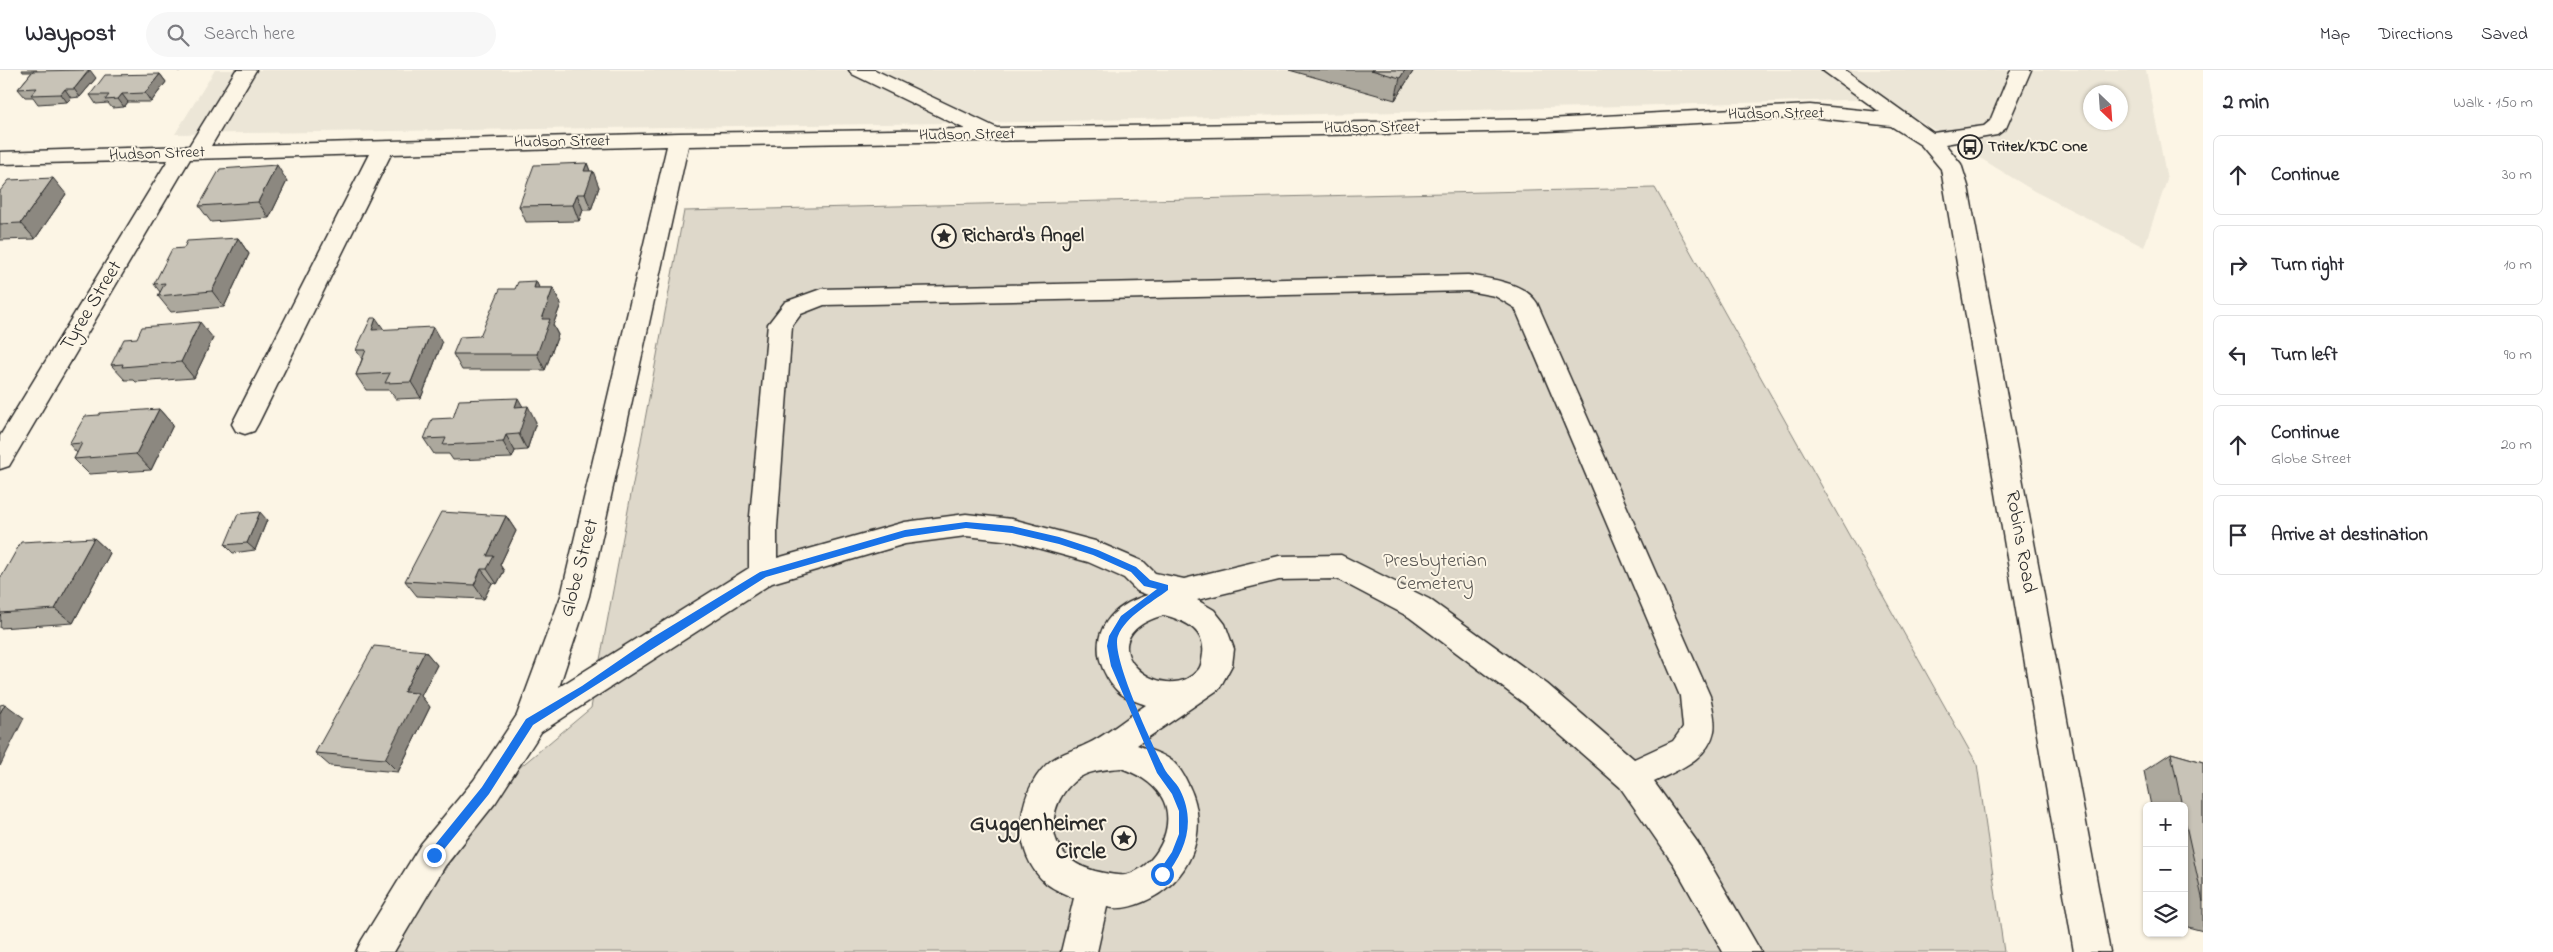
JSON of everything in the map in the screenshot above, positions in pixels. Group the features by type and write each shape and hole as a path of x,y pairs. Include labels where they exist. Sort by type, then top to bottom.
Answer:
{"street":[{"name":"Tyree Street","path":"0,459 189,153 246,70"},
{"path":"859,70 994,135"},
{"path":"1832,70 1872,97 1928,140 1990,131 1999,124 2021,70"},
{"name":"Hudson Street","path":"0,158 384,146 1548,125 1810,111 1867,116 1897,121 1928,140"},
{"name":"Globe Street","path":"374,952 434,855 485,791 530,722 553,662 575,596 679,140"},
{"name":"Robins Road","path":"1928,140 1950,164 1961,209 2092,952"},
{"path":"245,424 384,146"},
{"path":"763,574 763,527 780,324 793,308 821,297 1458,283 1501,288 1524,303 1695,696 1699,730 1684,751 1631,777"},
{"path":"530,722 763,574 905,533 966,525 1012,530 1059,540 1095,552 1134,570 1147,583 1182,597 1212,626 1220,646 1217,666 1204,682 1097,754 1074,762 1055,777 1042,797 1037,820 1040,843 1051,865 1069,881 1117,892 1141,887 1162,874 1176,855 1184,834 1184,811 1176,791 1161,773 1143,761 1121,754 1097,754"},
{"path":"1161,773 1112,656 1113,636 1124,619 1141,607 1182,597 1279,568 1341,567 1419,608 1536,694 1631,777 1686,854 1743,952"},
{"path":"1141,607 1164,603 1175,604 1182,597"},
{"path":"1115,666 1129,683 1150,693 1174,695 1196,689"},
{"path":"1079,952 1094,887"}],"shaded area":[{"path":"215,70 2146,70 2167,180 2144,247 2034,191 1884,99 1026,122 175,134"}],"green space":[{"name":"Presbyterian Cemetery","path":"1655,188 1977,764 2004,952 387,952 513,773 591,708 684,211"}],"building":[{"path":"89,70 74,89 65,89 61,94 31,95 37,88 18,89 33,71"},
{"path":"1371,70 1405,70 1400,78"},
{"path":"160,74 145,93 122,94 118,99 105,100 109,95 90,95 105,75"},
{"path":"587,163 584,171 593,171 585,194 577,194 573,205 519,206 534,165"},
{"path":"277,165 258,202 199,206 220,169"},
{"path":"53,178 21,223 0,224 0,191 9,180"},
{"path":"238,238 212,291 158,296 165,283 154,284 172,249 184,248 187,241"},
{"path":"536,281 534,288 553,288 542,319 550,319 537,354 453,354 460,337 480,336 500,289 515,289 518,282"},
{"path":"371,318 376,318 372,330 433,327 411,382 385,383 390,373 356,375 366,350 356,350"},
{"path":"200,322 181,362 122,367 123,364 111,365 124,339 137,338 142,327"},
{"path":"518,398 515,407 528,406 519,434 506,435 503,442 443,445 446,438 424,439 432,419 453,418 459,400"},
{"path":"159,409 136,454 74,459 82,443 69,444 85,416 99,415 100,413"},
{"path":"260,512 247,543 225,545 238,514"},
{"path":"441,512 506,516 487,556 494,556 487,569 481,569 474,585 405,581"},
{"path":"94,538 55,609 0,613 0,576 2,576 21,542"},
{"path":"374,646 425,651 404,692 418,693 385,759 315,753"},
{"path":"5,704 0,713 0,705"},
{"path":"2171,753 2203,762 2203,902 2188,834 2188,802 2181,802"}],"place":[{"name":"Tritek/KDC One","path":"1970,147"},
{"name":"Richard's Angel","path":"944,236"},
{"name":"Guggenheimer Circle","path":"1124,838"}],"route":[{"path":"434,855 485,791 530,722 585,689 654,641 763,574 905,533 966,525 1012,530 1059,540 1095,552 1134,570 1147,583 1165,587 1124,619 1117,627 1113,636 1112,646 1115,666 1161,773 1176,791 1184,811 1184,834 1176,855 1162,874"}]}
